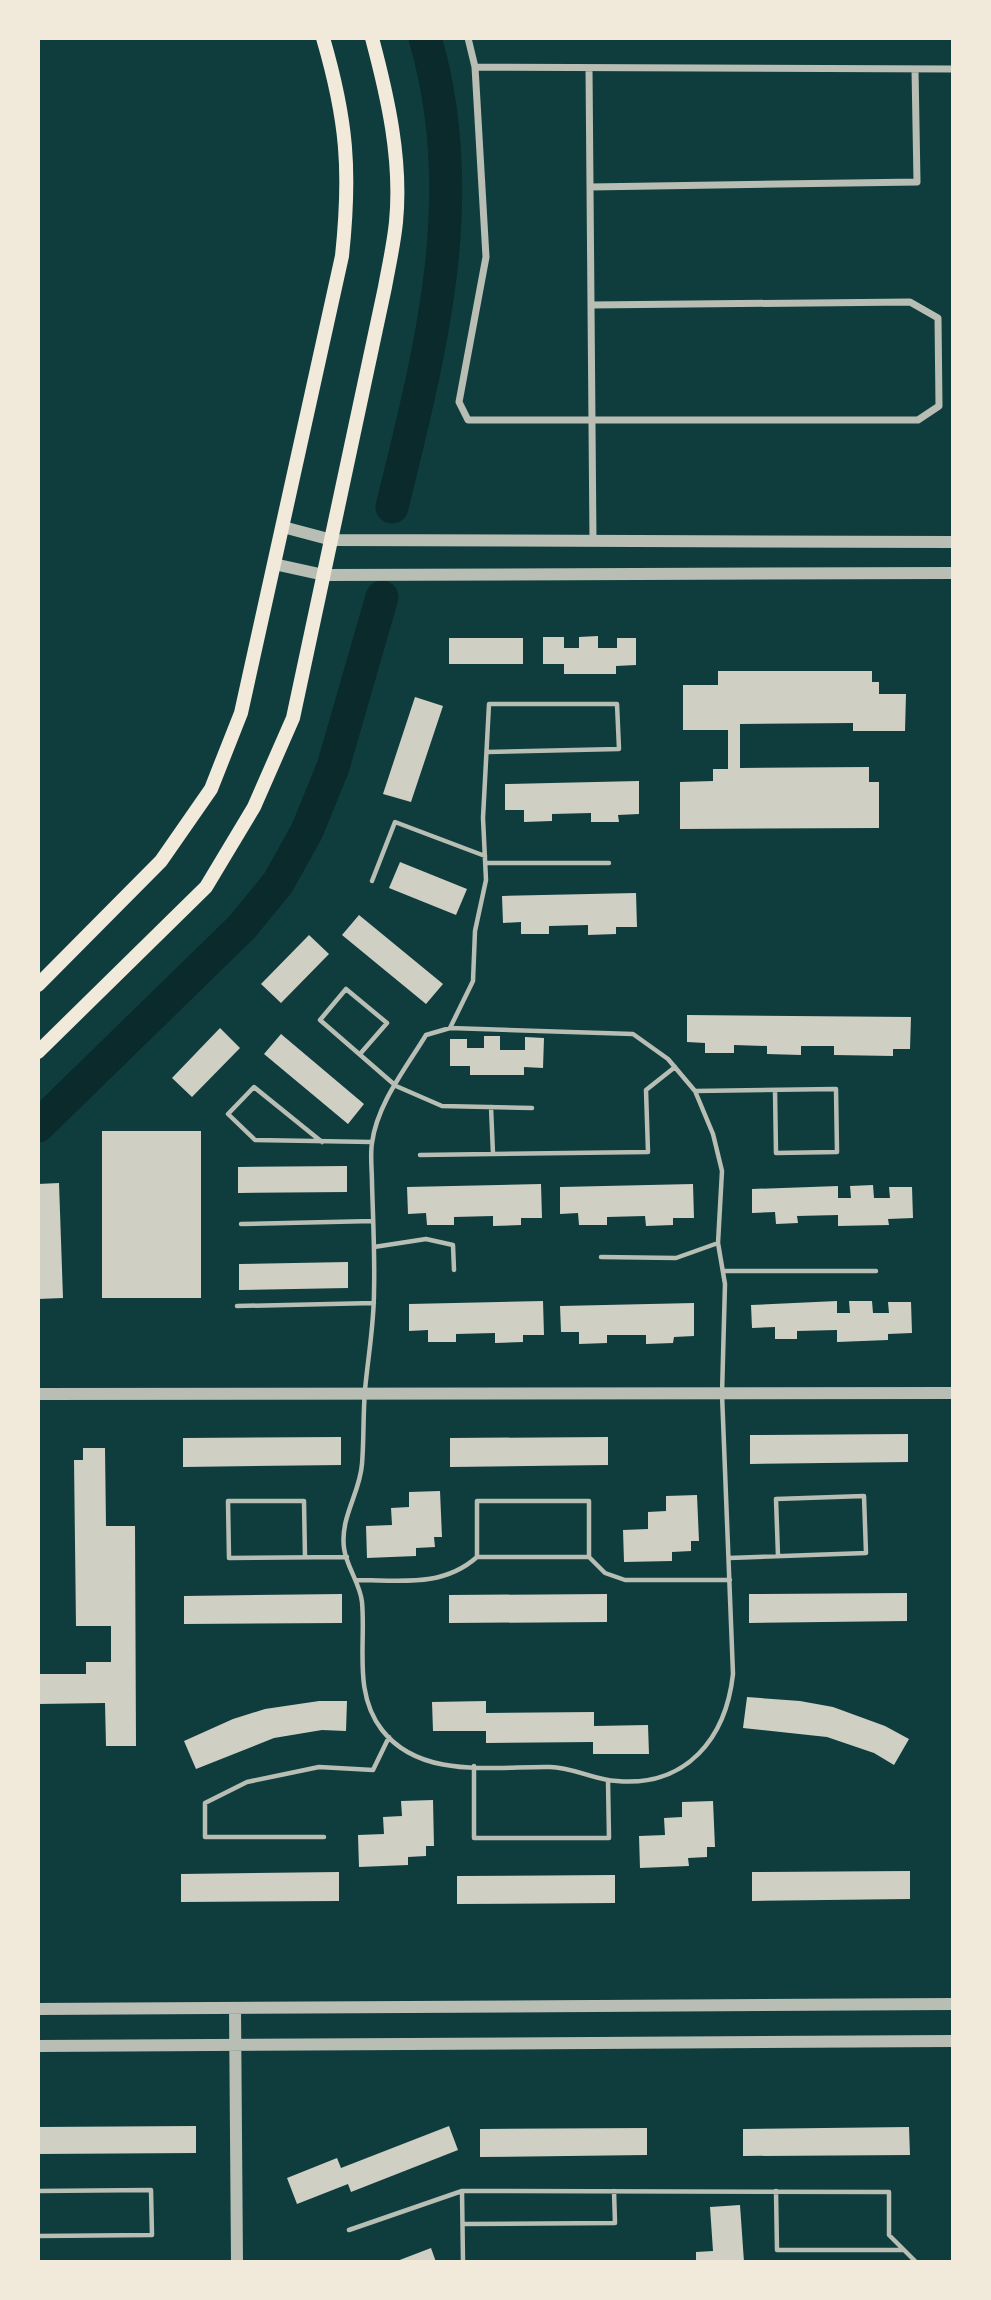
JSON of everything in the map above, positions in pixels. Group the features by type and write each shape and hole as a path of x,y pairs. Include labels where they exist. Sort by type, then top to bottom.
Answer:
{"main road":[{"path":"38,985 161,861 211,789 241,713 342,256 348,206 347,156 341,99 323,38"},
{"path":"38,1052 197,897 213,876 254,807 293,718 396,221 397,163 386,94 372,38"}],"street":[{"path":"468,38 475,67 486,257 459,402 468,420 918,420 939,405 938,318 910,302 591,305"},
{"path":"475,67 953,69"},
{"path":"589,68 593,543"},
{"path":"590,187 917,182 915,69"},
{"path":"283,527 332,540 593,543 953,542"},
{"path":"274,564 324,575 953,573"},
{"path":"38,1394 953,1393"},
{"path":"38,2009 953,2004"},
{"path":"235,2008 237,2262"},
{"path":"38,2046 953,2041"}],"lane":[{"path":"450,1028 473,981 475,931 486,880 483,818 489,704 617,704 619,749 488,752"},
{"path":"372,881 395,822 485,856"},
{"path":"485,863 609,863"},
{"path":"360,1054 387,1023 346,989 320,1020 396,1086 442,1106 532,1108"},
{"path":"450,1028 633,1034 675,1067 695,1091 713,1134 722,1171 718,1243 723,1271 722,1394 733,1674 730,1697 721,1724 707,1748 673,1771 661,1775 629,1781 608,1780 555,1767 451,1766 416,1757 389,1737 374,1718 363,1686 362,1600 344,1549 349,1506 359,1488 374,1303 372,1142 383,1108 426,1035 450,1028"},
{"path":"420,1155 648,1152 646,1090 675,1067"},
{"path":"322,1142 254,1087 228,1114 255,1140 322,1142 372,1142"},
{"path":"695,1091 836,1089 837,1152 776,1153 775,1090"},
{"path":"491,1107 493,1154"},
{"path":"241,1224 373,1222"},
{"path":"373,1247 426,1239 453,1245 454,1270"},
{"path":"601,1257 676,1258 718,1243"},
{"path":"723,1271 876,1270"},
{"path":"237,1306 374,1303"},
{"path":"729,1558 866,1553 864,1496 776,1499 778,1556"},
{"path":"305,1557 304,1501 228,1501 229,1558 347,1557"},
{"path":"477,1557 477,1501 589,1502 589,1557"},
{"path":"356,1580 436,1580 463,1569 477,1557 589,1557 605,1573 625,1580 730,1580"},
{"path":"324,1837 205,1837 205,1803 247,1782 319,1767 373,1770 389,1737"},
{"path":"474,1766 474,1838 609,1838 608,1780"},
{"path":"38,2190 151,2190 152,2235 38,2236"},
{"path":"462,2191 463,2262"},
{"path":"349,2230 462,2191 889,2192 889,2235 916,2262"},
{"path":"463,2224 615,2223 614,2191"},
{"path":"776,2191 777,2250 904,2249"}],"building":[{"path":"598,636 598,648 617,648 617,638 636,638 636,665 616,666 616,674 564,674 564,664 543,664 543,637 564,637 564,648 579,648 579,637"},
{"path":"449,638 523,638 523,664 449,664"},
{"path":"718,671 872,671 872,682 879,682 879,694 906,694 905,731 853,731 853,723 740,724 740,768 869,767 869,782 879,782 879,828 680,829 680,782 713,781 713,769 728,769 728,730 683,730 683,685 718,685"},
{"path":"415,697 443,706 411,802 383,794"},
{"path":"639,781 639,814 618,815 619,822 591,822 591,813 552,814 552,821 524,822 524,810 505,810 505,784"},
{"path":"400,862 467,889 456,915 389,888"},
{"path":"636,893 637,927 616,927 616,934 588,935 588,925 549,926 549,934 521,934 521,922 503,923 502,896"},
{"path":"359,915 443,984 426,1004 342,935"},
{"path":"309,935 329,954 281,1003 261,984"},
{"path":"687,1015 911,1017 910,1049 893,1049 893,1056 834,1055 834,1046 801,1046 801,1055 767,1054 767,1046 734,1045 734,1053 705,1053 705,1043 687,1042"},
{"path":"220,1028 240,1048 192,1097 172,1078"},
{"path":"281,1034 364,1104 348,1124 264,1054"},
{"path":"484,1036 500,1036 500,1050 525,1050 525,1037 544,1038 543,1068 524,1067 524,1075 470,1075 470,1066 450,1066 450,1039 467,1039 467,1048 484,1048"},
{"path":"102,1131 201,1131 201,1298 102,1298"},
{"path":"347,1166 347,1192 238,1193 238,1167"},
{"path":"59,1183 63,1298 38,1299 38,1184"},
{"path":"541,1184 542,1218 521,1218 521,1225 493,1226 493,1216 454,1217 454,1225 427,1225 426,1213 408,1214 407,1187"},
{"path":"693,1184 694,1218 673,1218 673,1225 646,1226 645,1216 607,1217 607,1225 579,1225 578,1213 560,1214 560,1187"},
{"path":"873,1185 874,1198 890,1198 889,1187 912,1187 913,1218 888,1219 889,1225 838,1226 838,1215 797,1216 798,1223 776,1224 775,1212 752,1213 752,1189 838,1186 838,1198 851,1198 850,1186"},
{"path":"348,1262 348,1288 239,1290 239,1264"},
{"path":"543,1301 544,1335 523,1335 523,1342 495,1343 495,1333 456,1334 456,1342 428,1342 428,1330 409,1331 409,1304"},
{"path":"837,1301 837,1313 850,1313 849,1301 872,1301 873,1313 889,1313 888,1302 911,1302 912,1333 888,1334 888,1340 837,1342 837,1330 797,1331 797,1339 775,1339 775,1327 752,1328 751,1305"},
{"path":"694,1303 694,1336 674,1337 673,1343 646,1344 646,1335 607,1335 607,1343 579,1344 579,1332 561,1332 560,1306"},
{"path":"908,1434 908,1462 750,1464 750,1435"},
{"path":"341,1437 341,1465 183,1467 183,1438"},
{"path":"608,1437 608,1465 450,1467 450,1438"},
{"path":"83,1448 105,1448 106,1526 135,1526 136,1746 106,1746 105,1703 38,1704 38,1674 86,1674 86,1662 111,1662 111,1626 76,1626 74,1460 83,1460"},
{"path":"440,1491 442,1537 434,1537 435,1547 416,1548 416,1556 367,1558 366,1526 392,1525 391,1508 409,1507 409,1492"},
{"path":"697,1495 699,1541 691,1541 691,1551 672,1552 672,1561 624,1562 623,1530 648,1529 648,1512 666,1511 666,1496"},
{"path":"907,1593 907,1621 749,1623 749,1594"},
{"path":"342,1594 342,1623 184,1624 184,1596"},
{"path":"607,1594 607,1622 449,1623 449,1595"},
{"path":"747,1697 800,1701 833,1707 885,1726 909,1739 894,1765 874,1753 827,1737 743,1728"},
{"path":"319,1701 347,1701 346,1731 322,1730 274,1738 196,1769 184,1741 233,1719 265,1709"},
{"path":"486,1701 486,1713 594,1712 594,1726 648,1725 649,1754 593,1754 593,1742 486,1743 486,1731 433,1731 432,1702"},
{"path":"433,1800 434,1846 426,1846 426,1856 408,1857 408,1865 359,1867 358,1835 384,1834 383,1817 402,1816 401,1801"},
{"path":"713,1801 715,1847 707,1847 707,1857 688,1858 689,1866 640,1868 639,1836 665,1835 664,1818 682,1817 682,1802"},
{"path":"910,1871 910,1899 752,1901 752,1872"},
{"path":"339,1872 339,1901 181,1902 181,1874"},
{"path":"615,1875 615,1903 457,1904 457,1876"},
{"path":"196,2126 196,2153 38,2154 38,2127"},
{"path":"449,2126 458,2150 351,2192 348,2184 297,2204 287,2178 337,2158 341,2168"},
{"path":"909,2127 910,2155 743,2156 743,2129"},
{"path":"647,2128 647,2155 480,2157 480,2129"},
{"path":"740,2205 744,2262 696,2262 696,2252 713,2251 710,2207"},
{"path":"431,2248 436,2262 397,2262 397,2261"}],"waterway":[{"path":"392,507 432,332 445,215 445,157 439,97 425,38"},
{"path":"38,1126 242,927 278,883 307,831 333,767 382,597"}]}
